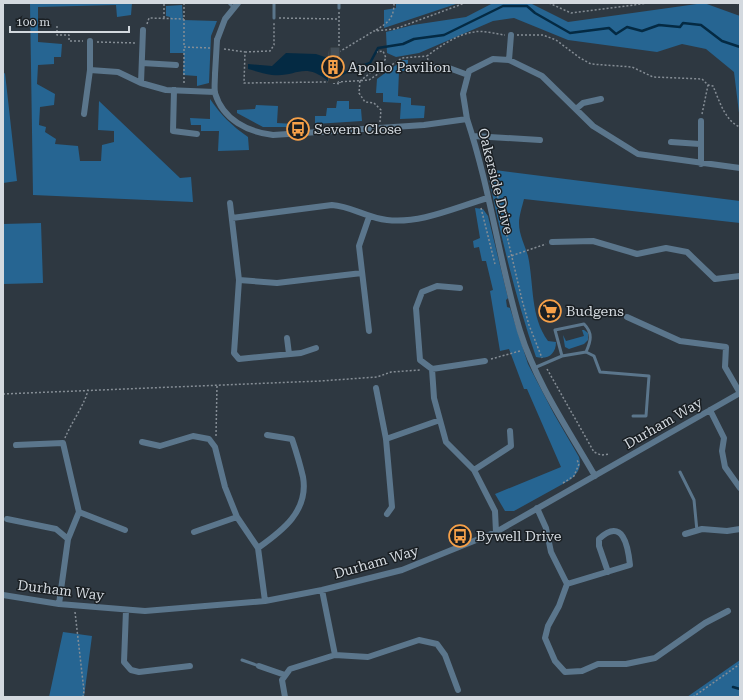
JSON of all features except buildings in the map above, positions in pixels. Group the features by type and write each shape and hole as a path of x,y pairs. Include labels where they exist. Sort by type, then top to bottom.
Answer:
{"street":[{"name":"Oakerside Drive","path":"234,4 225,19 217,40 215,92 221,106 228,116 244,128 256,133 273,135 424,125 467,119 473,136 520,331 534,368 548,396 595,476"},
{"path":"141,83 143,30"},
{"path":"509,60 511,35"},
{"path":"84,114 90,70 90,41"},
{"path":"467,119 463,94 469,70 493,59 509,60 542,76 593,126 638,154 701,164 740,168"},
{"path":"142,63 176,65"},
{"path":"428,67 449,68 468,76"},
{"path":"90,70 118,72 141,83 184,92 215,92"},
{"path":"174,90 173,131 196,134"},
{"path":"576,108 583,103 601,99"},
{"path":"701,121 701,164"},
{"path":"473,136 540,140"},
{"path":"671,142 700,144"},
{"path":"232,218 332,206 344,206 368,217 389,220 415,220 488,198"},
{"path":"230,203 238,280 234,353 239,359 301,353 316,348"},
{"path":"368,217 359,246 369,331"},
{"path":"552,242 593,241 636,254 666,248 687,252 715,278 740,276"},
{"path":"238,280 277,283 362,273"},
{"path":"460,288 437,286 422,292 416,308 420,360 432,369 485,361"},
{"path":"628,317 680,341 726,347 725,367 740,393"},
{"path":"287,338 289,354"},
{"path":"432,369 434,398 446,442 474,470 495,511 496,532"},
{"path":"376,388 386,438 392,507 387,514"},
{"name":"Durham Way","path":"3,595 59,604 146,611 265,601 322,590 402,570 496,532 740,393"},
{"path":"710,410 724,438 722,451 725,468 740,488"},
{"path":"386,438 440,420"},
{"path":"474,470 511,446 510,431"},
{"path":"142,442 160,446 193,436 209,439 215,447 225,487 237,517 258,548 265,601"},
{"path":"258,548 284,529 301,506 302,499 303,479 292,439 268,436"},
{"path":"16,445 63,443 79,512 68,539 59,604"},
{"path":"537,508 546,528 551,552 568,584"},
{"path":"79,512 125,530"},
{"path":"194,532 237,517"},
{"path":"7,519 56,529 68,539"},
{"path":"685,534 702,529 727,531 740,529"},
{"path":"568,584 608,572 630,565 628,547 623,535 615,531 606,532 599,539 599,546 608,572"},
{"path":"568,584 559,606 548,626 545,638 555,661 565,672 582,671 598,664 626,664 655,658 705,624 728,611"},
{"path":"322,590 335,655"},
{"path":"126,610 124,662 131,670 139,672 190,666"},
{"path":"285,697 282,680 290,669 335,655 368,657 419,640 437,644 445,655 458,690"},
{"path":"259,666 285,675"}],"lane":[{"path":"274,3 274,18"},
{"path":"339,3 339,8"},
{"path":"562,356 555,330 584,324 589,329 591,341 586,352"},
{"path":"534,368 562,356 586,352 594,356 600,372 649,376 646,416 633,416"},
{"path":"680,472 694,500 697,530"},
{"path":"242,660 259,666"}],"path":[{"path":"164,3 164,18"},
{"path":"184,3 184,92"},
{"path":"339,8 338,53 388,24 393,17 394,3"},
{"path":"374,31 395,28 464,3"},
{"path":"549,3 571,13 649,3"},
{"path":"736,3 740,4"},
{"path":"143,30 149,18 184,19"},
{"path":"218,49 245,52 270,51 274,45 274,18 339,19"},
{"path":"333,83 340,84 338,82 369,80 402,58 427,56 454,39 475,32 511,35 543,35 556,40 580,58 591,64 632,67 653,77 702,79 708,85 713,86 727,117 735,125 740,127"},
{"path":"184,47 212,48"},
{"path":"377,52 383,51 386,58 383,64 360,81 359,93 365,102 374,103 381,110 380,128"},
{"path":"245,52 244,83 328,82"},
{"path":"427,56 428,67"},
{"path":"701,121 708,85"},
{"path":"483,177 495,185 522,300 529,325 543,360"},
{"path":"502,259 552,242"},
{"path":"485,361 527,349"},
{"path":"545,364 594,452 601,455 610,454"},
{"path":"3,394 88,389 320,381 377,377 392,372 432,369"},
{"path":"212,443 216,436 217,385"},
{"path":"63,443 72,421 84,402 88,389"},
{"path":"74,605 84,691 83,697"},
{"path":"693,697 740,664"}],"shaded area":[{"path":"30,3 132,3 131,15 117,17 116,5 38,7 38,42 62,44 61,57 54,57 54,64 38,65 37,84 55,94 54,105 40,107 39,125 46,127 45,132 56,139 55,144 78,146 80,161 101,161 102,145 114,142 114,131 98,130 99,101 180,178 191,177 193,202 33,195"},
{"path":"396,3 459,3 384,28 384,10 396,8"},
{"path":"493,3 530,3 568,22 704,3 740,16 740,121 734,72 706,49 682,44 657,52 568,40 514,18 493,21 419,53 396,57 387,53 386,32 413,25 466,17"},
{"path":"182,5 183,20 217,21 211,36 209,83 197,86 197,76 183,75 184,53 170,53 170,17 166,16 166,6"},
{"path":"286,53 316,54 328,58 328,81 319,75 306,71 272,75 248,69 248,64 272,66"},
{"path":"403,60 408,60 408,71 399,71 398,96 411,98 411,105 425,106 424,118 400,119 401,103 383,102 383,93 376,93 377,79"},
{"path":"5,73 17,181 3,183 3,74"},
{"path":"210,99 227,120 248,137 249,150 218,151 219,131 201,131 201,125 191,125 190,118 210,119"},
{"path":"337,101 349,101 349,109 361,109 362,121 315,124 315,116 326,116 327,108 336,108"},
{"path":"256,105 278,106 277,123 295,124 294,127 263,127 237,113 237,110 255,109"},
{"path":"487,169 740,201 740,223 524,199 519,227 528,256 535,311 542,332 548,341 556,342 553,353 548,357 540,358 536,357 521,311 508,264"},
{"path":"475,208 483,209 488,216 508,298 506,300 507,307 510,308 528,364 580,461 579,470 570,480 514,511 505,511 495,494 561,467 527,389 524,389 509,349 500,351 490,291 493,290 486,261 482,261 479,247 474,248 473,241 480,238"},
{"path":"41,223 43,283 3,284 3,224"},
{"path":"582,330 588,333 588,340 584,344 569,349 565,347 563,335 566,341 584,336"},
{"path":"63,632 92,636 84,697 49,697"},
{"path":"740,660 740,697 687,697"}],"waterway":[{"path":"337,77 350,70 370,63 378,48 403,44 414,39 444,35 503,6 527,6 535,13 570,33 609,28 616,34 627,27 642,31 659,25 680,27 683,23 701,25 722,41 740,47"},
{"path":"733,687 740,689"}],"place":[{"name":"Apollo Pavilion","path":"333,67"},
{"name":"Severn Close","path":"298,129"},
{"name":"Budgens","path":"550,311"},
{"name":"Bywell Drive","path":"460,536"}]}
